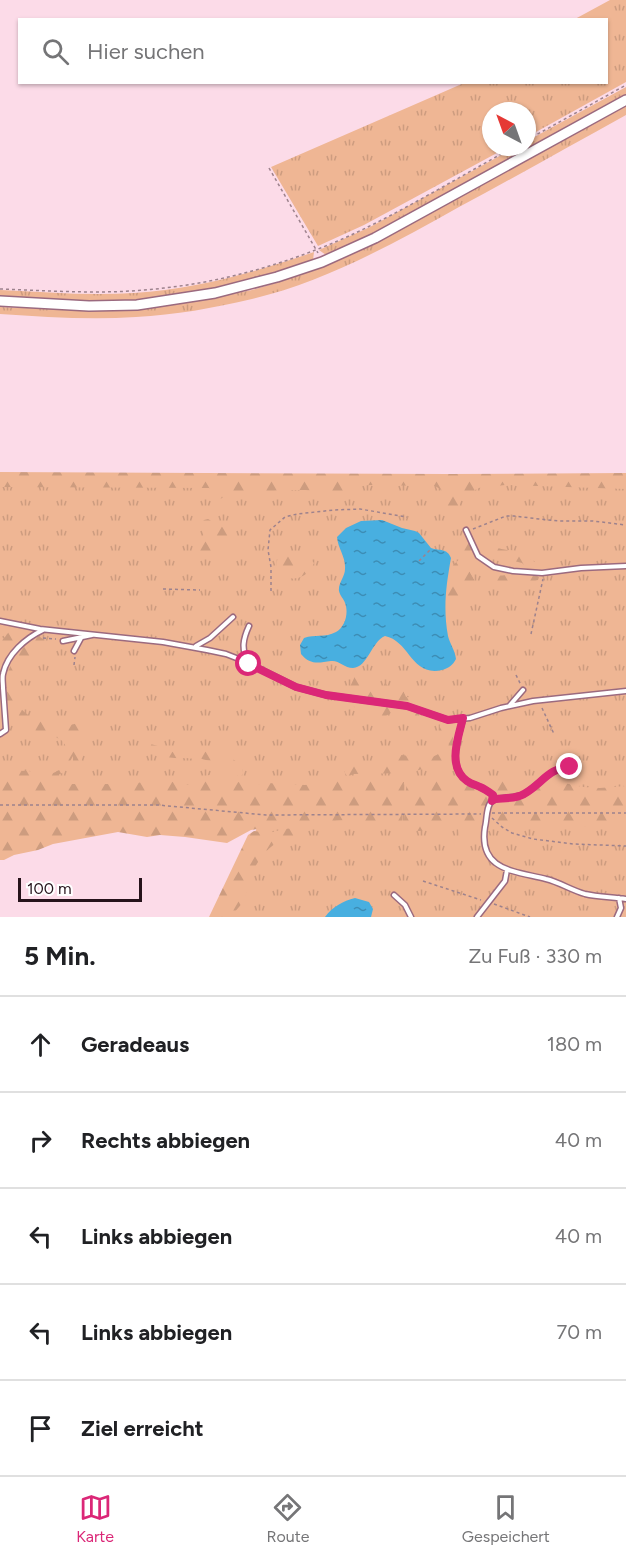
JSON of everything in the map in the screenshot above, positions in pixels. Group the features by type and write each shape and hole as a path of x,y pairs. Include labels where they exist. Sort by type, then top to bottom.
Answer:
{"street":[{"path":"0,301 88,306 138,305 215,293 277,277 322,262 375,238 626,100"}],"lane":[{"path":"466,530 478,556 494,567 544,573 581,568 626,566"},
{"path":"194,647 210,638 233,617"},
{"path":"0,621 44,630 163,642 226,654 296,687 326,695 407,706 448,720 470,718 509,706 543,700 626,691"},
{"path":"249,626 243,642 245,657 249,664"},
{"path":"0,734 6,730 3,676 5,667 22,644 34,634 44,630"},
{"path":"63,641 96,634"},
{"path":"74,651 81,638"},
{"path":"509,706 515,702 523,690"},
{"path":"463,718 456,750 457,766 467,782 493,795 484,834 488,855 516,874 547,879 585,894 626,899"},
{"path":"492,801 515,798 524,794 557,769 570,767"},
{"path":"477,917 506,881 507,870"},
{"path":"394,895 405,905 411,917"},
{"path":"617,917 621,908 619,898"}],"path":[{"path":"536,135 626,85"},
{"path":"0,289 69,292 135,291 199,283 254,271 316,250 358,232 497,156"},
{"path":"269,168 315,247"},
{"path":"271,591 272,567 268,550 270,530 285,517 360,509 407,517"},
{"path":"466,530 478,528 506,516 626,525"},
{"path":"419,561 431,549"},
{"path":"531,634 544,573"},
{"path":"163,589 200,590"},
{"path":"0,805 158,805 266,814 626,813"},
{"path":"490,816 512,833 533,838 573,844 626,846"},
{"path":"423,881 483,900"},
{"path":"491,903 530,917"}],"green space":[{"path":"610,0 626,0 626,82 536,132 536,102 482,102 482,156 491,156 364,225 318,246 271,167 462,84 608,84 608,18 577,18"},
{"path":"626,87 626,95 536,145 536,136"},
{"path":"626,106 626,115 410,234 332,272 279,292 209,308 151,316 85,318 0,314 0,307 113,311 136,309 192,302 252,290 323,267 378,242"},
{"path":"500,156 516,156 372,234 326,255 319,250 370,227"},
{"path":"314,252 313,260 292,267 227,286 183,294 121,301 0,298 0,290 100,294 180,288 248,273"},
{"path":"0,472 626,473 626,489 505,485 478,488 460,501 458,522 454,521 453,512 445,508 447,497 435,486 371,485 358,486 338,493 282,490 241,495 230,494 220,499 214,490 209,488 0,487"},
{"path":"626,478 626,917 215,917 263,815 0,812 0,479"},
{"path":"208,519 225,529 231,536 232,547 227,555 201,557 196,554 195,544 203,539 204,532 200,525"},
{"path":"465,534 482,539 485,543 489,542 497,548 526,554 538,564 536,569 529,569 522,563 486,554 472,547 468,566 476,583 484,580 490,573 500,576 520,572 539,577 538,580 529,582 485,584 476,587 468,592 463,601 450,608 443,619 443,585 448,572 461,558 460,541 461,536"},
{"path":"285,555 307,558 314,563 302,576 288,578 278,571 277,565 278,558"},
{"path":"17,621 23,630 5,652 0,668 0,641"},
{"path":"38,636 47,644 32,654 21,666 15,679 14,692 18,703 26,713 40,721 66,725 78,723 89,717 93,718 95,726 87,734 82,744 86,749 82,755 78,773 73,771 73,756 64,772 58,775 55,784 168,781 189,785 199,778 210,775 226,783 240,782 253,785 268,783 305,785 335,780 404,782 402,825 346,820 306,822 251,830 227,843 160,835 147,837 118,832 53,844 0,860 0,775 15,773 17,775 17,772 22,771 53,773 65,763 67,753 61,740 23,724 10,709 7,700 6,681 12,662 19,651"},
{"path":"356,674 368,674 381,691 385,683 391,693 395,682 405,688 403,690 406,697 415,698 423,706 414,721 397,709 381,719 343,702"},
{"path":"458,719 458,727 453,740 454,754 442,768 433,771 422,769 410,773 353,774 348,777 344,772 354,761 383,766 397,755 424,758 436,755 449,745 439,733 440,724 453,723"},
{"path":"147,743 165,748 170,752 218,751 227,754 239,764 243,773 241,777 236,775 226,762 164,756 150,748"},
{"path":"433,777 443,779 497,778 517,783 536,777 583,787 626,786 626,827 608,824 569,828 560,823 527,822 515,825 489,824 467,837 460,837 457,825 454,823 428,823 425,830 415,830 404,821 407,780"},
{"path":"296,828 298,836 275,844 258,861 244,900 230,917 209,917 248,835 254,831 269,833"}],"water":[{"path":"382,520 415,531 431,548 445,551 451,558 445,606 448,636 456,659 449,667 432,671 424,668 417,664 400,644 385,636 376,643 358,667 347,667 334,661 311,662 301,654 300,645 304,638 332,634 344,623 346,607 339,588 345,565 337,537 346,528 361,521"},
{"path":"355,898 369,902 373,909 371,917 325,917 338,905"}],"route":[{"path":"249,664 296,687 326,695 407,706 448,720 463,718 456,750 457,766 467,782 493,795 492,801 515,798 524,794 557,769 570,767"}]}
